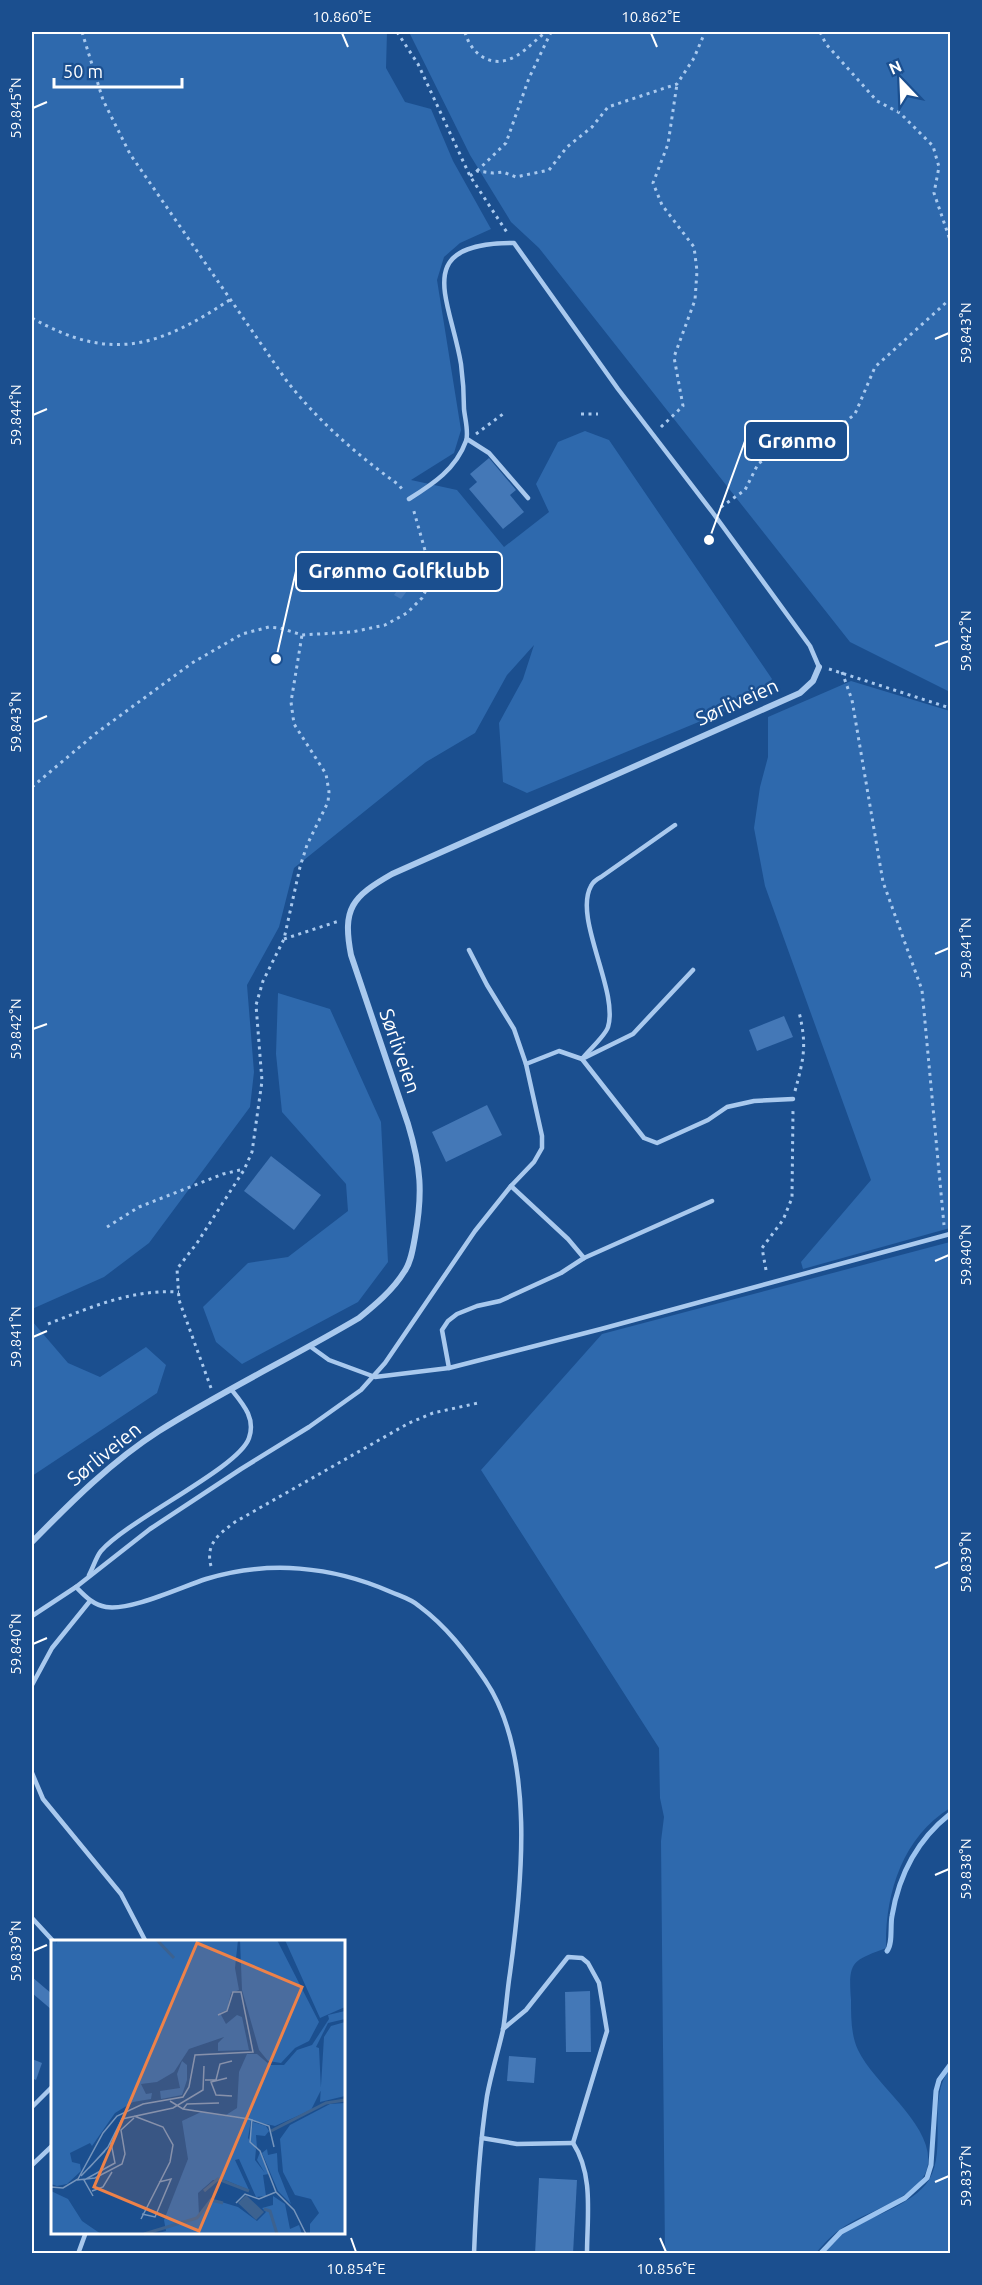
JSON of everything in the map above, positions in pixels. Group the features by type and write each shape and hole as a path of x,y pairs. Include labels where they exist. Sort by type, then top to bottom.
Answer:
{"street":[{"name":"Sørliveien","path":"32,1542 70,1503 113,1465 158,1432 359,1318 376,1304 405,1271 412,1251 421,1204 416,1151 351,955 347,936 347,919 357,899 376,883 392,874 800,693 813,681 819,667"}],"lane":[{"path":"409,499 446,472 467,439 461,363 446,305 444,278 451,260 465,249 487,243 514,243 618,389 713,513 810,646 819,667"},
{"path":"467,439 489,453 528,498"},
{"path":"582,1059 608,1028 609,1010 591,932 588,900 590,887 675,825"},
{"path":"32,1616 76,1587 150,1529 241,1468 309,1427 361,1390 375,1377 476,1231 511,1185 534,1162 542,1148 542,1136 526,1064 514,1029 469,950"},
{"path":"582,1059 633,1034 693,970"},
{"path":"526,1064 559,1052 582,1059 644,1138 657,1143 708,1120 727,1107 754,1101 793,1099"},
{"path":"511,1185 568,1239 584,1258"},
{"path":"449,1368 442,1330 457,1314 477,1306 500,1301 561,1273 584,1258 712,1201"},
{"path":"310,1347 329,1360 375,1377 449,1368 948,1235"},
{"path":"88,1578 100,1552 125,1530 228,1462 246,1446 250,1433 250,1415 231,1389"},
{"path":"76,1587 90,1601 107,1608 125,1606 213,1577 242,1570 283,1567 313,1569 374,1585 417,1604 466,1651 488,1684 510,1734 516,1763 521,1832 518,1909 503,2028 488,2093 482,2138 474,2253"},
{"path":"32,1686 52,1648 90,1601"},
{"path":"32,1773 43,1799 121,1894 145,1940"},
{"path":"32,1918 53,1940"},
{"path":"503,2028 526,2010 568,1957 582,1958 588,1963 602,1989 607,2031 573,2143 582,2157 587,2176 587,2253"},
{"path":"32,2107 51,2088"},
{"path":"482,2138 517,2144 573,2143"},
{"path":"32,2165 51,2147"},
{"path":"78,2253 86,2234"}],"path":[{"path":"32,788 96,734 192,663 242,634 269,627 302,635 352,632 386,625 407,613 422,598 428,588 430,562 409,499 399,485 336,434 306,405 130,154 103,100 82,32"},
{"path":"397,32 418,64 470,176 514,243"},
{"path":"465,32 479,56 493,62 515,57 546,32"},
{"path":"470,176 506,143 529,78 551,32"},
{"path":"653,434 682,406 674,357 695,300 697,271 694,247 662,205 653,183 668,144 676,84 694,58 705,32"},
{"path":"820,32 826,44 877,101 900,113 933,146 939,167 934,194 951,240"},
{"path":"477,171 503,172 516,177 549,170 567,147 591,127 608,107 676,84"},
{"path":"713,513 745,490 758,464 781,447 801,448 815,437 838,429 855,414 875,367 951,296"},
{"path":"32,318 63,334 93,343 128,346 161,337 231,299"},
{"path":"467,439 503,414"},
{"path":"581,414 598,414"},
{"path":"214,1399 179,1300 177,1269 197,1243 252,1152 262,1081 256,1005 263,981 284,939 300,867 328,802 326,774 294,723 291,702 302,635"},
{"path":"819,667 842,672 951,708"},
{"path":"842,672 852,700 883,882 922,990 948,1235"},
{"path":"284,939 347,919"},
{"path":"766,1270 762,1248 783,1220 792,1198 793,1099 803,1059 805,1037 799,1012"},
{"path":"107,1227 154,1200 244,1168"},
{"path":"48,1324 110,1300 156,1291 179,1292"},
{"path":"213,1577 209,1555 211,1545 217,1536 236,1522 410,1422 434,1413 478,1403"}],"shaded area":[{"path":"32,32 387,32 386,68 405,102 431,109 453,161 491,229 460,243 444,257 437,280 461,430 454,453 411,480 457,490 504,547 549,512 536,484 558,442 585,431 609,440 772,679 759,697 527,793 503,782 499,723 523,679 534,645 507,675 475,733 426,762 294,868 279,927 247,985 254,1072 250,1107 149,1243 104,1277 32,1309"},
{"path":"409,32 950,32 950,692 850,642 539,248 511,222 470,155"},
{"path":"851,681 950,711 950,1228 803,1269 801,1262 871,1180 765,886 754,828 760,787 768,757 768,717"},
{"path":"278,993 330,1009 381,1122 388,1262 358,1302 242,1364 216,1342 203,1307 248,1263 288,1257 348,1211 346,1184 282,1112 276,1054"},
{"path":"950,1242 950,1808 933,1820 908,1851 893,1888 886,1928 886,1948 859,1960 850,1977 851,2019 858,2050 866,2064 903,2108 923,2138 928,2154 927,2169 922,2179 905,2195 845,2226 831,2236 816,2253 665,2253 661,1841 664,1817 660,1798 659,1748 481,1470 602,1334"},
{"path":"32,1321 68,1363 100,1377 146,1347 166,1365 157,1393 32,1476"},
{"path":"950,2069 950,2253 824,2253 843,2233 901,2204 912,2197 929,2180 937,2154 939,2094"}],"building":[{"path":"489,458 516,490 510,495 524,512 503,529 469,489 477,482 470,474"},
{"path":"403,582 410,587 401,599 394,595"},
{"path":"784,1016 793,1037 757,1051 749,1030"},
{"path":"487,1105 502,1135 446,1162 432,1132"},
{"path":"271,1156 321,1195 294,1230 244,1191"},
{"path":"32,1977 51,1993 51,2009 32,1993"},
{"path":"590,1991 591,2052 566,2052 565,1992"},
{"path":"509,2056 536,2058 534,2083 507,2081"},
{"path":"32,2059 42,2063 36,2080 32,2078"},
{"path":"539,2178 577,2180 573,2254 535,2254"}],"waterway":[{"path":"887,1951 890,1944 895,1901 905,1872 928,1835 950,1814"},
{"path":"820,2254 841,2232 905,2198 927,2178 931,2165 936,2091 939,2080 950,2065"}],"place":[{"name":"Grønmo","path":"709,540"},
{"name":"Grønmo Golfklubb","path":"276,659"}]}
